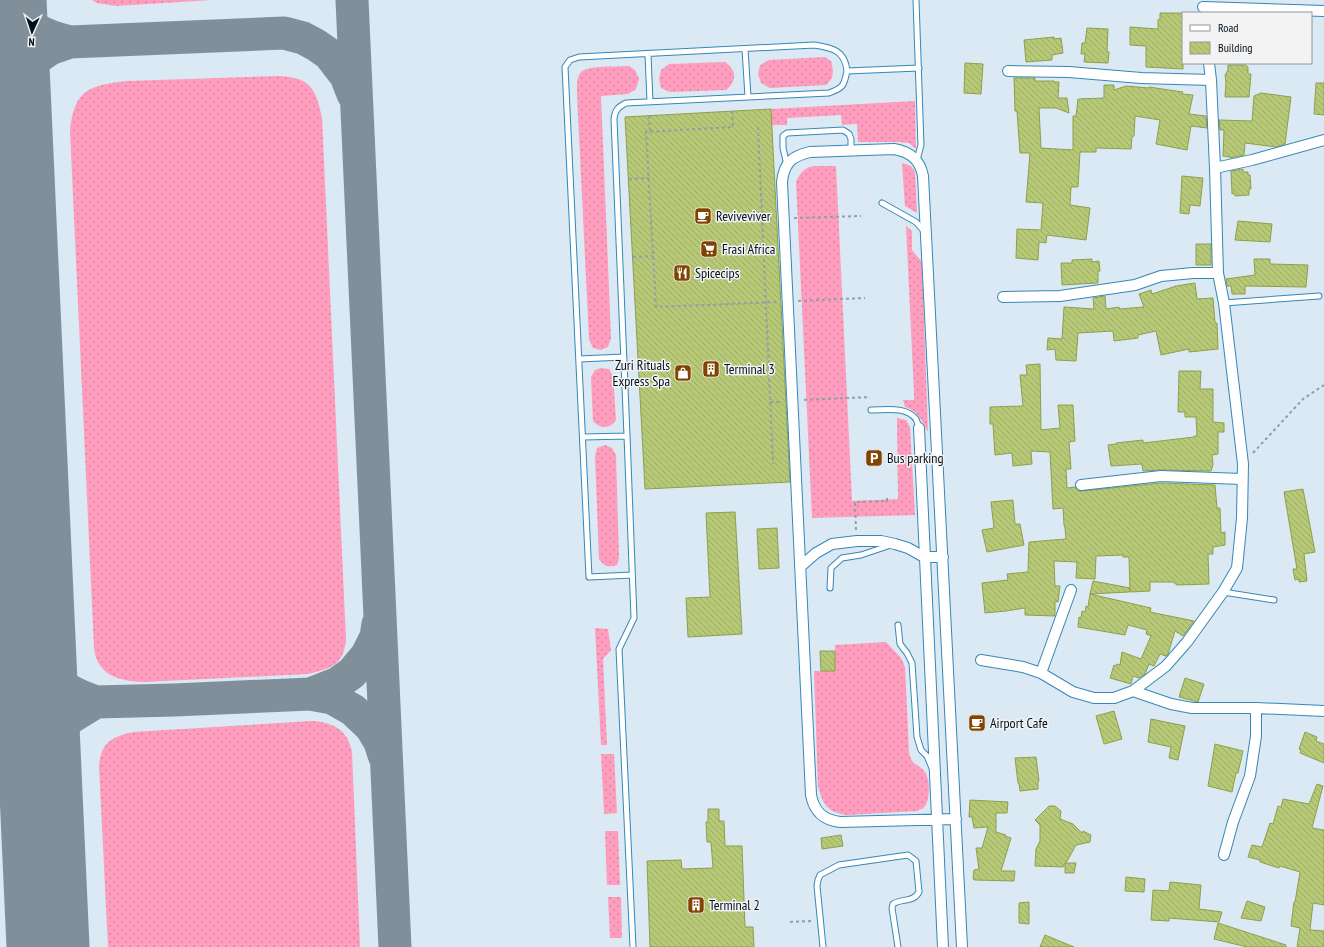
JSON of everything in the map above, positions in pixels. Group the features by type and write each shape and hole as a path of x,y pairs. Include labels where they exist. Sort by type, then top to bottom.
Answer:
{"street":[{"path":"1203,7 1324,10"},
{"path":"981,660 1023,667 1041,673 1073,692 1094,698 1114,698 1133,691 1166,666 1187,642 1223,592 1237,568 1242,518 1243,464 1224,303 1218,273 1215,168 1209,64"},
{"path":"1008,71 1069,72 1141,78 1211,80"},
{"path":"1215,168 1252,160 1324,140"},
{"path":"956,819 835,821 823,817 812,804 782,182 783,173 787,165 793,158 801,154 810,152 894,149 911,154 922,168 927,241 956,819 962,947"},
{"path":"1003,297 1060,296 1135,285 1161,276 1193,273 1218,273"},
{"path":"919,428 943,947"},
{"path":"1081,485 1161,476 1242,479"},
{"path":"800,567 816,553 832,544 856,541 881,541 908,548 924,557 943,557"},
{"path":"1041,673 1071,590"},
{"path":"1133,691 1171,704 1192,708 1256,708 1324,711"},
{"path":"1224,855 1233,822 1250,776 1256,736 1256,708"}],"lane":[{"path":"916,0 921,145 917,160"},
{"path":"632,575 589,577 565,67 570,60 579,57 814,45 828,47 841,54 846,62 847,71 845,81 840,89 829,93 626,103 619,107 615,112 614,119 634,618 619,649 633,947"},
{"path":"745,49 748,97"},
{"path":"648,54 650,102"},
{"path":"847,71 919,68"},
{"path":"787,165 783,148 783,136 787,133 843,130 849,134 852,151"},
{"path":"882,203 916,222 924,231 927,241"},
{"path":"1224,303 1319,296"},
{"path":"579,359 624,357"},
{"path":"871,410 895,409 909,413 916,420 919,428"},
{"path":"583,438 627,436"},
{"path":"830,588 831,568 842,558 895,544"},
{"path":"1223,592 1274,600"},
{"path":"898,625 900,644 912,663 917,737 921,750 927,756 934,775"},
{"path":"823,947 817,886 820,875 838,864 908,855 916,861 919,892 916,897 912,899 897,901 893,904 892,908 898,947"}],"path":[{"path":"732,111 733,127 646,132 656,307 865,298"},
{"path":"649,116 650,132"},
{"path":"758,127 773,464"},
{"path":"629,179 649,178"},
{"path":"763,219 861,216"},
{"path":"633,257 653,256"},
{"path":"1243,464 1303,399 1324,385"},
{"path":"770,402 870,397"},
{"path":"856,541 855,502 887,501 887,496"},
{"path":"790,922 812,921"}],"shaded area":[{"path":"92,0 212,0 116,6 97,3"},
{"path":"825,57 831,61 833,68 831,80 826,85 770,88 761,83 758,74 760,65 769,60"},
{"path":"725,62 732,68 734,76 730,87 726,90 670,92 661,88 659,79 661,70 669,64"},
{"path":"629,66 635,70 639,79 636,89 628,94 601,96 611,338 608,347 601,350 593,348 589,339 577,83 579,74 590,68"},
{"path":"280,76 299,79 310,87 317,99 322,118 346,640 344,649 339,661 323,670 308,674 144,682 118,678 105,671 100,665 94,648 70,131 72,117 75,106 80,98 86,92 103,85 128,81"},
{"path":"915,101 916,149 909,143 858,142 857,124 842,125 841,115 787,118 787,125 771,125 771,109"},
{"path":"902,163 913,168 915,172 917,213 905,206"},
{"path":"812,166 836,166 852,501 898,499 897,418 906,420 910,427 915,515 812,518 796,182 799,175 803,171"},
{"path":"906,226 912,231 912,250 922,262 928,432 922,420 916,413 905,407 903,400 914,400"},
{"path":"601,368 609,369 613,376 616,420 611,425 605,427 596,424 593,421 591,377 595,370"},
{"path":"605,445 612,448 616,455 619,558 617,565 611,566 605,565 599,559 595,456 597,448"},
{"path":"595,628 608,629 611,650 603,659 607,745 601,745"},
{"path":"886,642 901,658 905,667 909,752 912,761 926,774 929,790 927,803 922,809 917,811 847,815 840,814 830,810 824,803 818,786 814,671 835,671 835,645"},
{"path":"312,721 333,725 347,738 352,752 360,947 108,947 99,766 102,751 105,746 119,736 133,732"},
{"path":"601,754 614,754 617,813 604,814"},
{"path":"605,831 618,831 620,885 607,885"},
{"path":"608,897 621,897 622,938 610,938"}],"building":[{"path":"1160,13 1182,13 1183,69 1146,67 1146,46 1130,45 1130,27 1158,29 1158,20 1160,19"},
{"path":"1087,28 1108,29 1108,63 1084,62 1085,54 1081,54 1082,43 1085,43"},
{"path":"1054,37 1054,39 1061,38 1063,53 1052,55 1052,60 1026,62 1024,40"},
{"path":"965,63 983,64 981,94 964,93"},
{"path":"1228,65 1245,65 1248,67 1248,74 1251,74 1249,97 1225,97 1225,75 1228,70"},
{"path":"1014,78 1035,78 1035,81 1059,82 1058,98 1067,98 1069,113 1056,108 1039,108 1041,148 1073,150 1073,116 1076,116 1078,99 1104,98 1104,85 1114,85 1114,90 1126,86 1149,87 1193,95 1189,114 1206,116 1207,128 1191,126 1187,150 1156,144 1160,120 1135,116 1134,136 1132,137 1131,149 1096,148 1096,152 1080,152 1078,187 1071,187 1070,205 1090,208 1086,240 1047,235 1046,243 1039,242 1038,260 1016,258 1017,229 1041,230 1043,203 1026,202 1030,153 1020,153 1017,111 1015,111"},
{"path":"1316,83 1324,83 1324,115 1314,114"},
{"path":"1261,93 1291,97 1285,144 1276,147 1245,143 1244,155 1230,158 1223,156 1224,130 1220,130 1219,120 1252,121 1254,96"},
{"name":"Terminal 3","path":"771,109 790,482 645,489 625,117"},
{"path":"1243,169 1243,172 1248,172 1248,175 1250,175 1251,189 1249,189 1249,195 1235,196 1234,193 1232,194 1231,171"},
{"path":"1182,176 1203,178 1200,206 1190,205 1189,214 1180,213"},
{"path":"1238,221 1272,224 1270,242 1235,240"},
{"path":"1196,244 1211,244 1211,265 1196,265"},
{"path":"1092,259 1092,262 1099,261 1100,271 1098,271 1098,283 1062,285 1061,263 1072,263 1072,260"},
{"path":"1254,259 1270,259 1270,264 1308,265 1306,287 1245,286 1245,294 1232,294 1231,286 1227,286 1226,279 1255,275"},
{"path":"1195,283 1197,299 1213,298 1215,323 1217,323 1218,349 1189,352 1189,349 1161,355 1156,331 1138,335 1138,338 1114,341 1113,331 1078,333 1076,361 1056,360 1055,349 1047,350 1048,338 1062,339 1064,307 1094,309 1093,298 1105,296 1106,309 1119,307 1120,309 1144,307 1139,294 1151,290 1152,294 1176,286"},
{"path":"1040,364 1041,430 1060,428 1058,405 1073,405 1075,441 1069,442 1071,469 1066,469 1067,488 1075,487 1078,491 1082,491 1161,483 1215,485 1217,508 1220,508 1221,533 1225,532 1225,545 1213,547 1213,554 1208,554 1209,584 1177,585 1173,582 1150,582 1150,591 1130,592 1129,557 1123,557 1123,555 1096,556 1095,579 1076,578 1077,562 1054,561 1055,586 1060,586 1058,602 1055,601 1055,616 1025,615 1025,608 985,613 982,583 1008,580 1007,574 1028,572 1029,542 1066,539 1063,508 1053,509 1050,452 1031,451 1032,464 1013,466 1012,453 995,455 993,424 990,424 990,407 1023,406 1020,375 1027,375 1026,365"},
{"path":"1179,371 1201,371 1200,389 1213,389 1213,422 1224,423 1224,432 1218,432 1218,454 1212,455 1213,465 1211,471 1143,471 1142,464 1111,466 1108,445 1143,440 1143,443 1197,436 1196,417 1185,417 1185,412 1178,412"},
{"path":"1303,489 1315,552 1304,554 1307,581 1299,582 1299,579 1295,580 1293,569 1297,569 1284,492"},
{"path":"1013,500 1015,524 1020,524 1024,545 987,552 982,530 994,528 991,502"},
{"path":"735,512 742,634 688,637 686,598 710,597 706,513"},
{"path":"777,528 779,568 759,569 757,529"},
{"path":"1093,581 1130,588 1129,592 1090,594"},
{"path":"1090,594 1151,608 1150,612 1194,621 1183,636 1175,631 1168,654 1166,656 1160,654 1154,666 1149,664 1145,674 1139,678 1133,676 1131,684 1110,678 1114,665 1120,665 1122,652 1141,659 1151,636 1146,634 1147,630 1128,625 1125,635 1078,627 1079,617 1081,618 1082,611 1085,612 1086,606 1088,607"},
{"path":"820,651 835,651 835,671 821,671"},
{"path":"1185,678 1204,684 1198,702 1179,697"},
{"path":"1114,711 1122,739 1104,744 1096,716"},
{"path":"1151,719 1185,726 1178,760 1169,758 1171,747 1148,742"},
{"path":"1305,732 1317,737 1316,741 1324,744 1324,763 1300,753 1301,750 1299,749"},
{"path":"1215,744 1243,751 1232,792 1208,786"},
{"path":"1036,757 1039,781 1038,789 1020,791 1015,758"},
{"path":"1317,784 1323,786 1312,828 1324,830 1324,905 1313,903 1310,930 1324,931 1324,947 1297,947 1300,928 1291,926 1300,872 1280,866 1279,868 1248,857 1252,845 1262,847 1270,823 1273,824 1278,806 1281,807 1283,799 1309,804"},
{"path":"970,800 1008,802 1007,813 996,813 996,832 1011,838 1001,871 1015,871 1014,881 973,879 974,870 979,869 976,848 982,848 988,827 974,828 972,817 969,817"},
{"path":"1049,806 1055,806 1061,811 1060,819 1073,824 1082,833 1083,831 1091,835 1090,842 1076,845 1066,863 1076,863 1074,873 1065,873 1065,863 1063,867 1035,866 1036,849 1040,841 1040,825 1035,820"},
{"name":"Terminal 2","path":"708,809 719,809 719,821 724,821 725,846 742,846 745,927 753,927 754,947 650,947 647,861 681,860 682,869 713,868 711,842 707,842 706,822 708,822"},
{"path":"841,835 843,846 822,849 821,838"},
{"path":"1126,877 1145,879 1144,892 1125,891"},
{"path":"1170,882 1201,885 1199,909 1222,912 1219,922 1169,918 1169,921 1151,920 1153,890 1169,891"},
{"path":"1247,901 1265,907 1261,921 1241,918"},
{"path":"1029,902 1029,924 1019,923 1019,903"},
{"path":"1218,923 1286,945 1286,947 1247,947 1214,939"},
{"path":"1045,935 1074,947 1040,947"}],"taxiway":[{"path":"11,0 22,17 42,33 70,42 284,33 303,38 329,54 346,76 353,94"},
{"path":"352,0 395,947"},
{"path":"10,119 16,89 24,72 30,64 49,50 70,42"},
{"path":"41,773 47,751 55,733 70,718 96,702 310,694 338,683 352,673 367,655 376,637 378,624"},
{"path":"35,643 46,666 57,682 73,693 96,702"},
{"path":"310,694 332,698 353,710 371,727 380,742 384,755"}],"runway":[{"path":"5,0 48,947"}],"place":[{"name":"Reviveviver","path":"703,216"},
{"name":"Frasi Africa","path":"709,249"},
{"name":"Spicecips","path":"682,273"},
{"name":"Terminal 3","path":"711,369"},
{"name":"Zuri Rituals Express Spa","path":"683,373"},
{"name":"Bus parking","path":"874,458"},
{"name":"Airport Cafe","path":"977,723"},
{"name":"Terminal 2","path":"696,905"}]}
